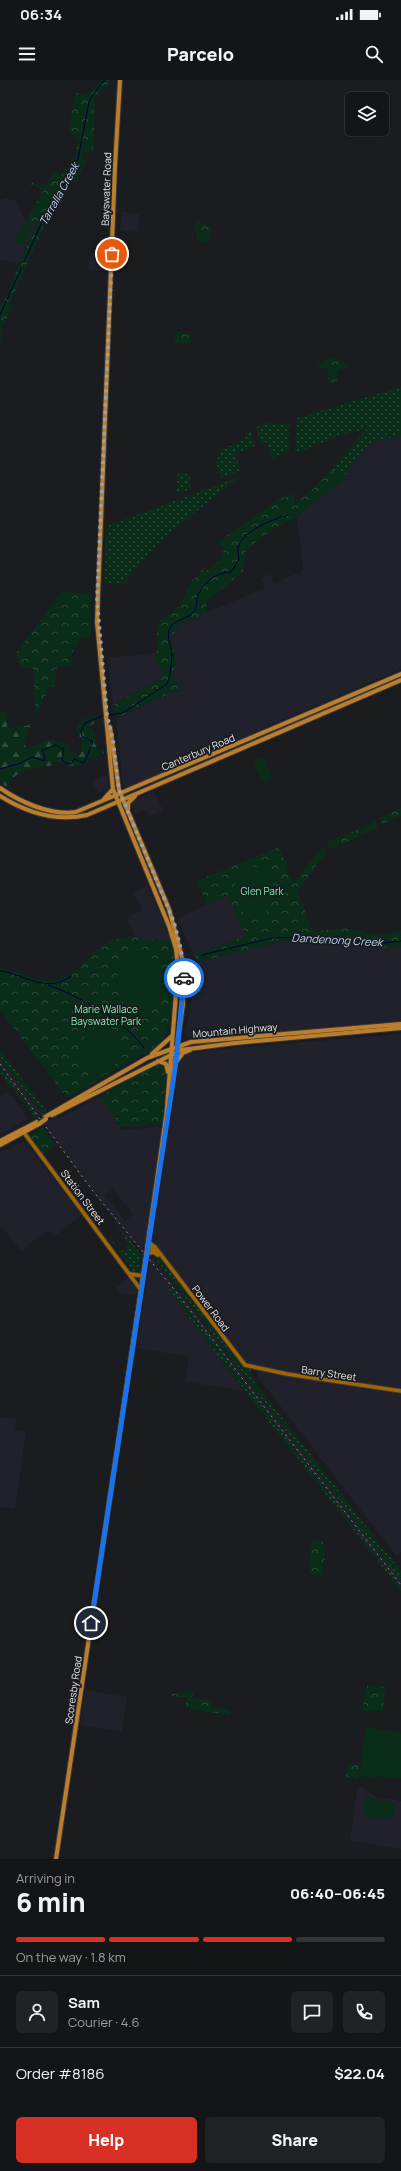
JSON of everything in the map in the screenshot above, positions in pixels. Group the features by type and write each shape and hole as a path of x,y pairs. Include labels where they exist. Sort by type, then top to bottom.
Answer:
{"main road":[{"name":"Bayswater Road","path":"119,80 97,622 107,715 120,794 174,922 184,989 177,1051"},
{"name":"Canterbury Road","path":"0,788 19,798 53,812 76,812 401,674"},
{"name":"Canterbury Road","path":"0,796 28,810 51,817 81,817 109,807 177,776 401,680"},
{"path":"297,719 298,724"},
{"name":"Bayswater Road","path":"111,738 113,790 179,949"},
{"path":"174,771 177,776"},
{"path":"116,776 122,787 130,790"},
{"path":"95,805 108,796 113,790"},
{"path":"128,812 128,803 138,794"},
{"path":"109,807 117,809 126,822"},
{"path":"51,817 53,812"},
{"path":"151,882 157,879"},
{"path":"157,895 162,893"},
{"name":"Bayswater Road","path":"171,1054 180,958"},
{"path":"177,988 184,989"},
{"name":"Mountain Highway","path":"0,1145 38,1122 93,1096 177,1051 235,1042 376,1028 401,1024"},
{"name":"Mountain Highway","path":"376,1028 401,1028"},
{"path":"179,1033 182,1040 191,1042"},
{"path":"147,1058 167,1042 173,1034"},
{"name":"Mountain Highway","path":"46,1118 67,1103 147,1058 178,1045 218,1039 310,1034"},
{"path":"218,1039 219,1042 235,1042"},
{"path":"209,1046 211,1040"},
{"path":"176,1062 183,1053 200,1047"},
{"name":"Scoresby Road","path":"56,1859 177,1051"},
{"name":"Scoresby Road","path":"166,1120 171,1054"},
{"path":"156,1061 166,1064 169,1076"},
{"path":"120,1073 123,1079"},
{"path":"67,1103 69,1105 93,1096"},
{"name":"Mountain Highway","path":"0,1141 23,1132"},
{"name":"Station Street","path":"23,1132 141,1290"},
{"path":"147,1249 161,1256"},
{"name":"Power Road","path":"147,1249 158,1252 242,1363 255,1368"},
{"path":"132,1276 142,1278"},
{"name":"Barry Street","path":"255,1368 401,1391"}],"shaded area":[{"path":"4,198 15,200 26,221 37,222 19,263 0,260 0,201"},
{"path":"121,211 139,214 138,231 127,232 120,230"},
{"path":"91,253 105,255 104,271 88,269"},
{"path":"401,436 401,669 128,787 124,785 122,779 116,718 180,689 173,674 173,670 177,663 171,641 178,625 264,588 261,578 270,574 274,583 303,571 297,517 342,480 350,466 371,442"},
{"path":"154,653 161,670 161,678 113,705 108,658"},
{"path":"107,775 107,795 106,790 98,793 92,781"},
{"path":"154,791 163,810 150,816 145,810 135,814 130,802"},
{"path":"147,886 171,940 159,941 135,937 127,917 142,910 133,892"},
{"path":"228,895 246,936 194,955 177,919"},
{"path":"345,941 383,948 401,946 401,1021 190,1039 185,1036 198,962 280,942"},
{"path":"401,1034 401,1552 397,1557 258,1377 258,1367 249,1364 244,1360 153,1242 145,1240 142,1251 107,1211 43,1125 57,1115 59,1118 101,1096 122,1130 156,1127 168,1129 179,1063 187,1054 210,1050","holes":["113,1189 133,1214 125,1221 105,1195"]},
{"path":"0,1059 43,1115 38,1118 0,1066"},
{"path":"8,1091 29,1119 0,1135 0,1096"},
{"path":"24,1141 81,1215 55,1236 53,1236 48,1230 21,1251 2,1227 0,1227 0,1151 6,1150"},
{"path":"151,1255 401,1581 401,1587 171,1287 168,1289 244,1391 186,1382 189,1357 136,1348"},
{"path":"129,1277 137,1288 136,1296 120,1293 116,1288"},
{"path":"0,1417 17,1419 15,1430 26,1432 15,1509 0,1507"},
{"path":"85,1690 127,1697 122,1732 80,1725"},
{"path":"358,1785 376,1797 401,1801 401,1849 350,1841"}],"green space":[{"path":"102,80 112,80 95,97 93,152 83,151 82,159 87,160 76,182 70,181 45,224 9,305 13,306 2,327 0,345 0,304 3,304 36,223 26,221 44,190 29,184 30,182 45,187 54,172 66,174 72,158 75,158 78,140 69,132 75,93 88,94"},
{"path":"196,221 211,227 209,241 199,242 194,226"},
{"path":"25,223 32,225 22,248 15,240"},
{"path":"176,331 191,334 191,343 175,343"},
{"path":"331,357 351,367 337,370 337,382 328,383 329,370 316,366"},
{"path":"401,387 401,436 371,442 350,466 345,476 330,470 367,429 337,436 300,452 295,451 297,418"},
{"path":"266,423 290,424 289,451 272,458 267,442 261,444 256,427"},
{"path":"250,431 255,446 235,454 241,471 221,478 216,464 220,450 246,439 245,433"},
{"path":"330,470 345,476 297,517 277,527 246,549 243,572 206,601 207,613 178,625 171,641 177,663 174,670 174,676 180,689 116,718 113,705 161,678 161,670 154,653 157,652 157,624 181,605 192,580 202,574 199,571 202,569 206,571 222,559 224,549 218,542 283,496 283,498 294,494 295,503 313,489"},
{"path":"178,473 190,474 190,490 176,494"},
{"path":"239,477 161,540 124,583 104,584 107,526"},
{"path":"62,592 91,594 91,637 81,637 72,653 71,667 57,667 55,686 49,688 36,716 33,668 20,668 16,653"},
{"path":"7,711 7,728 31,725 24,742 27,750 43,742 51,740 68,744 70,753 81,754 82,742 76,729 83,719 100,717 100,719 90,726 96,735 97,750 104,749 104,753 81,765 71,766 55,761 53,765 26,770 15,776 6,787 0,781 0,713"},
{"path":"263,757 272,779 262,783 253,761"},
{"path":"401,808 401,816 382,824 379,818"},
{"path":"375,820 378,828 330,849 327,842 371,824"},
{"name":"Glen Park","path":"323,846 326,853 297,891 313,931 346,928 384,935 401,931 401,946 383,948 345,941 280,942 198,962 194,955 246,936 228,895 207,905 197,881 279,847 293,883"},
{"path":"249,866 263,869 271,878 274,890 271,902 266,912 258,918 249,917 239,906 235,895 238,878 244,869"},
{"name":"Marie Wallace Bayswater Park","path":"135,937 159,941 171,940 174,963 174,991 173,1005 167,1029 162,1039 151,1050 67,1098 0,1010 0,968 42,980 56,980 72,973 99,948 106,944 116,939"},
{"path":"144,954 157,963 161,970 163,986 158,1002 153,1008 141,1014 131,1011 123,1002 118,990 117,976 121,964 130,956"},
{"path":"101,1025 113,1029 120,1037 121,1047 119,1057 113,1066 106,1073 97,1075 88,1072 84,1068 80,1058 80,1047 85,1037 91,1030"},
{"path":"0,1050 46,1110 43,1115 0,1059"},
{"path":"157,1064 163,1064 166,1076 162,1124 120,1127 101,1096"},
{"path":"0,1066 38,1118 33,1120 31,1111 23,1101 22,1102 13,1088 10,1088 0,1072"},
{"path":"42,1126 54,1144 50,1151 44,1154 30,1136"},
{"path":"112,1219 142,1255 139,1272 135,1273 109,1239 111,1238 120,1251 127,1249 126,1247 129,1244"},
{"path":"151,1253 158,1256 241,1365 252,1370 252,1379 401,1571 401,1581"},
{"path":"171,1287 401,1587 401,1591 196,1327 168,1289"},
{"path":"312,1540 323,1541 325,1557 322,1576 309,1574"},
{"path":"367,1684 385,1687 383,1711 362,1711"},
{"path":"188,1690 193,1691 192,1698 212,1701 211,1707 230,1710 230,1715 185,1708 187,1698 171,1696 172,1694 187,1692"},
{"path":"366,1727 401,1733 401,1779 379,1776 371,1778 359,1776"},
{"path":"348,1763 360,1765 358,1779 346,1777"},
{"path":"365,1795 373,1799 395,1803 394,1813 391,1818 367,1817 364,1806"}],"waterway":[{"name":"Tarralla Creek","path":"24,262 42,222 78,159 89,102 105,80"},
{"name":"Tarralla Creek","path":"0,315 21,269"},
{"path":"109,715 123,713 167,684 172,657 168,637 171,626 177,621 189,616 195,610 198,595 212,578 226,572 231,572 239,560 238,548 245,536 274,519 288,515"},
{"path":"0,769 21,763 32,757 44,761 45,757 42,750 56,745 64,750 62,760 65,763 71,764 74,759 84,763 93,742 82,736 81,731 85,723 102,716"},
{"name":"Dandenong Creek","path":"202,955 272,938 303,937 383,943 401,941"},
{"name":"Dandenong Creek","path":"0,971 44,984 53,984 71,976"},
{"path":"48,985 87,1003 114,1019 126,1028 144,1048"}],"railway":[{"path":"0,1064 92,1190 173,1288 401,1585"}],"way so far":[{"path":"112,254 97,599 99,636 107,715 113,740 116,776 119,790 174,922 181,949 184,978"}],"route":[{"path":"91,1623 146,1250 176,1062 183,1004 184,978"}]}
